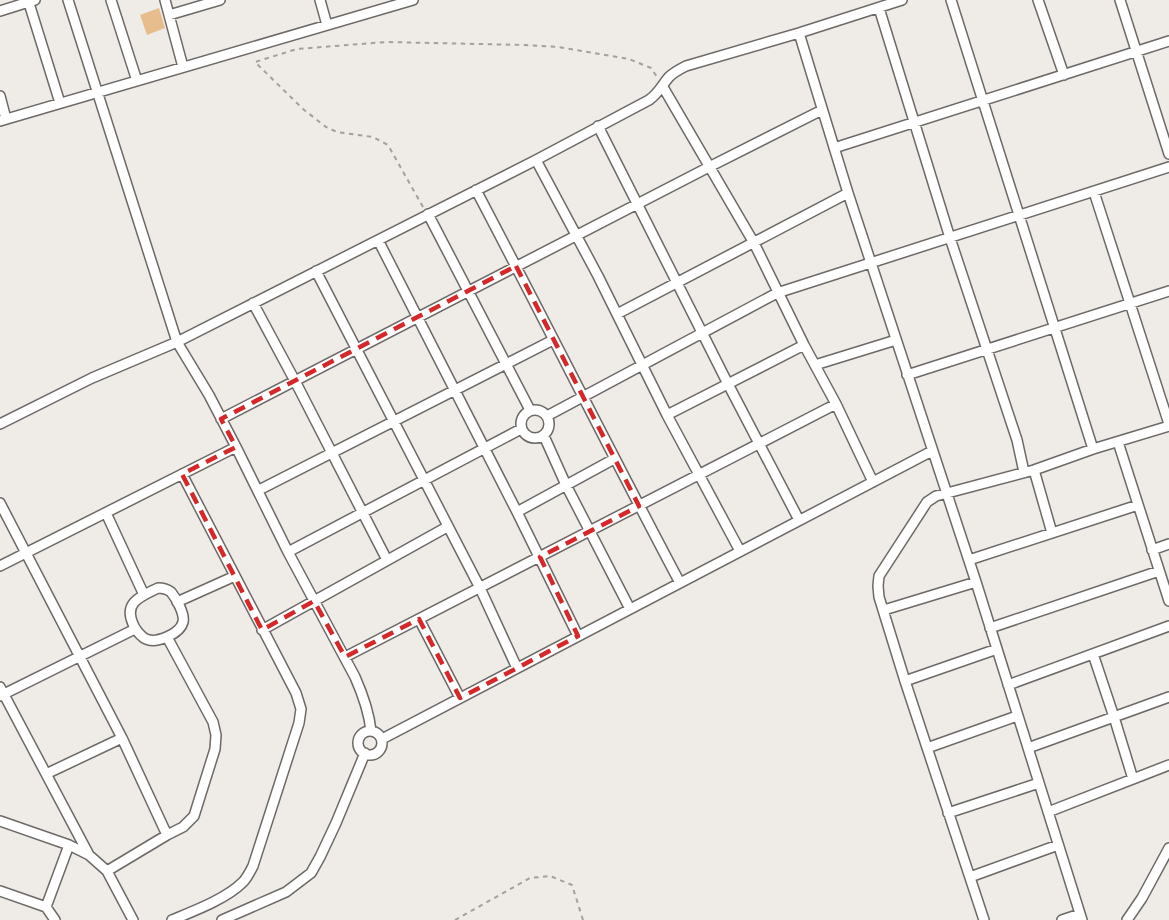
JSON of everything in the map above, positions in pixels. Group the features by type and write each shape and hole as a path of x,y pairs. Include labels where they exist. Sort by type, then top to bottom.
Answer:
{"street":[{"path":"68,0 177,342 222,419 288,552 345,657 364,697 371,731"},
{"path":"111,0 137,81"},
{"path":"165,0 183,67"},
{"path":"169,15 220,0"},
{"path":"320,0 327,25"},
{"path":"0,96 3,120 413,0"},
{"path":"0,424 92,378 177,342 536,160 649,100 676,70 903,0"},
{"path":"951,0 1093,449"},
{"path":"1038,0 1064,75"},
{"path":"1120,0 1169,154"},
{"path":"0,11 30,1 60,103"},
{"path":"879,8 986,350 1052,533"},
{"path":"798,33 907,375 969,560 1081,917 1062,920"},
{"path":"834,148 1169,41"},
{"path":"663,87 754,243 873,482"},
{"path":"222,419 822,110"},
{"path":"598,126 799,520"},
{"path":"536,160 667,415 740,551"},
{"path":"547,416 777,293 1169,167"},
{"path":"476,190 680,583"},
{"path":"984,920 879,597 879,576 927,502 936,496 1029,471 1169,425 1094,192"},
{"path":"617,314 848,193"},
{"path":"428,214 530,410"},
{"path":"378,240 456,390 578,636"},
{"path":"316,271 480,588 517,668"},
{"path":"907,375 1169,291"},
{"path":"253,303 387,560"},
{"path":"259,490 553,340"},
{"path":"815,365 896,340"},
{"path":"667,415 804,345"},
{"path":"345,657 836,404"},
{"path":"530,410 542,411 547,416 548,430 544,436 535,439 526,436 521,429 520,422 524,414 530,410"},
{"path":"288,552 521,429"},
{"path":"544,436 566,485 630,609"},
{"path":"1118,442 1169,601"},
{"path":"0,566 236,447"},
{"path":"381,739 932,451"},
{"path":"517,512 614,459"},
{"path":"172,920 235,889 245,880 253,866 299,723 301,709 296,693 182,474"},
{"path":"0,503 122,738 166,835"},
{"path":"969,560 1138,505"},
{"path":"105,513 144,595"},
{"path":"262,630 447,527"},
{"path":"1152,550 1169,544"},
{"path":"990,628 1159,571"},
{"path":"177,602 235,576"},
{"path":"884,610 976,582"},
{"path":"158,588 170,591 183,617 180,628 157,641 143,637 135,629 129,610 131,604 144,595 158,588"},
{"path":"419,619 460,698"},
{"path":"1008,685 1169,626"},
{"path":"89,855 1,693 135,629"},
{"path":"107,871 183,827 194,816 215,749 216,735 213,722 167,637"},
{"path":"905,681 997,649"},
{"path":"1093,654 1133,779"},
{"path":"1028,748 1169,697"},
{"path":"927,748 1017,716"},
{"path":"371,731 377,733 381,739 380,750 370,755 360,749 358,743 364,733 371,731"},
{"path":"46,774 122,738"},
{"path":"222,920 286,892 311,873 336,823 365,753"},
{"path":"1048,812 1169,765"},
{"path":"948,813 1039,783"},
{"path":"0,821 69,845 89,855 107,871 133,920"},
{"path":"46,907 69,845"},
{"path":"970,877 1058,845"},
{"path":"1127,920 1142,898 1169,848"},
{"path":"0,891 46,907 55,920"}],"path":[{"path":"428,214 388,145 373,137 338,132 326,127 303,109 255,62 297,49 364,43 558,47 629,59 651,68 663,87"},
{"path":"455,920 530,878 550,876 572,885 584,920"}],"highlighted area":[{"path":"516,266 639,506 540,557 578,636 460,698 419,619 345,657 314,601 262,630 182,474 236,447 221,419"}],"building":[{"path":"159,8 165,28 147,35 140,15"}]}
